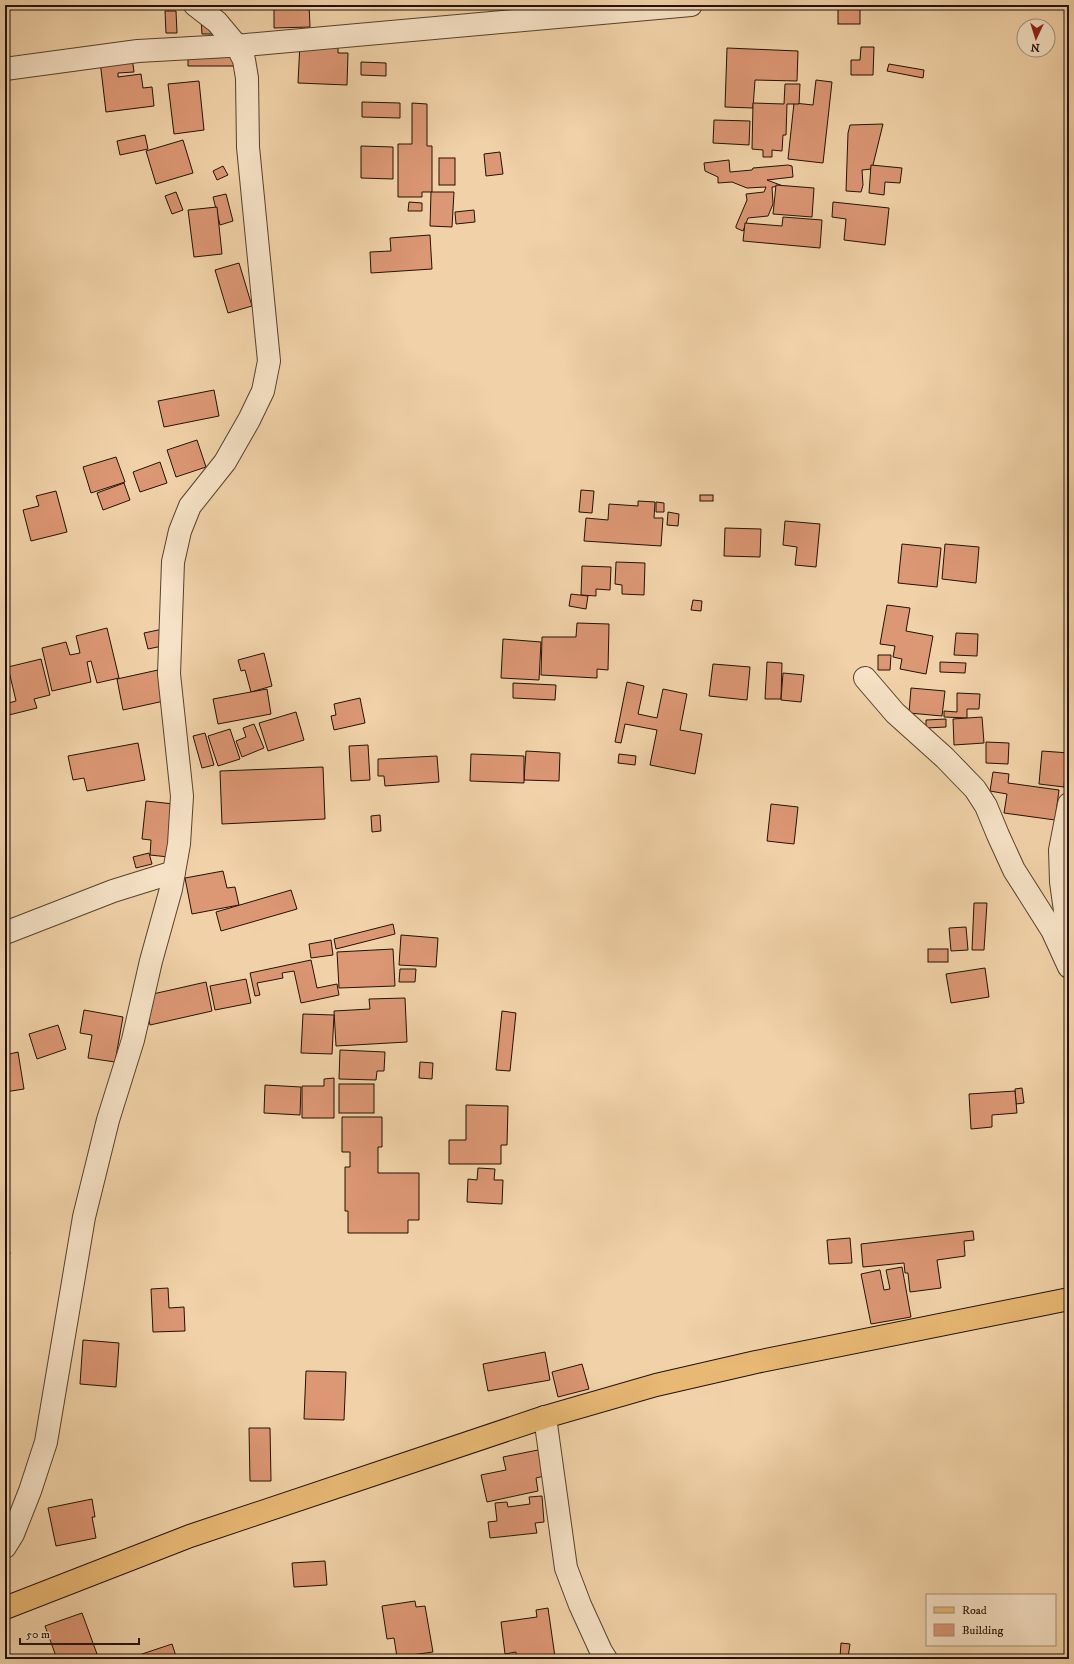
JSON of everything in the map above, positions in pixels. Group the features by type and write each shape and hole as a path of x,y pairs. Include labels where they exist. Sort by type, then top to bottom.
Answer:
{"main road":[{"path":"5,1608 190,1536 545,1417 656,1384 718,1370 1069,1299"}],"street":[{"path":"5,1547 13,1534 30,1491 46,1442 84,1217 108,1120 133,1040 151,961 171,889 179,844 182,796 169,674 173,562 180,531 190,506 224,462 249,420 263,391 269,361 248,147 247,78 244,60 237,46 217,22 195,5"},
{"path":"5,69 138,51 237,46 690,5"},
{"path":"865,678 895,713 945,758 986,806 1014,870 1052,930 1068,964"},
{"path":"1068,964 1066,918 1061,882 1060,850 1069,804"},
{"path":"5,933 113,891 174,872"},
{"path":"545,1417 566,1568 580,1605 606,1659"}],"building":[{"path":"274,5 309,5 310,27 274,28"},
{"path":"838,5 860,5 860,24 838,24"},
{"path":"165,11 176,11 177,33 166,33"},
{"path":"201,19 216,34 202,34"},
{"path":"300,43 338,45 338,53 348,53 347,85 298,83"},
{"path":"861,47 874,47 873,75 851,75 851,60 860,60"},
{"path":"727,48 798,51 797,81 755,80 753,108 725,107"},
{"path":"241,50 241,66 188,66 188,51"},
{"path":"132,57 134,72 118,73 118,77 141,74 143,88 152,87 154,106 106,112 100,61"},
{"path":"361,62 386,63 386,76 361,75"},
{"path":"889,64 924,70 923,78 887,71"},
{"path":"816,80 832,82 823,163 788,159 794,103 813,105"},
{"path":"199,81 204,130 174,134 168,84"},
{"path":"785,84 800,84 799,104 787,104 786,135 783,135 782,151 772,150 772,157 763,157 763,150 752,149 753,103 784,104"},
{"path":"362,102 400,103 400,118 362,117"},
{"path":"412,103 427,104 427,146 432,146 432,192 422,192 422,197 398,197 398,144 412,144"},
{"path":"714,120 750,121 749,145 713,143"},
{"path":"883,124 872,169 862,170 863,185 861,192 846,191 848,133 850,125"},
{"path":"145,135 148,149 120,155 117,141"},
{"path":"183,140 193,173 156,184 146,151"},
{"path":"361,146 393,147 393,179 361,178"},
{"path":"500,152 503,174 486,176 484,154"},
{"path":"439,158 455,158 455,185 439,185"},
{"path":"729,160 730,172 752,170 753,168 788,165 792,166 793,177 767,180 783,186 772,187 773,204 768,216 748,218 743,231 736,228 736,226 747,200 746,194 764,192 766,187 747,188 732,182 718,183 718,177 705,171 704,163"},
{"path":"871,165 902,168 900,183 885,182 884,195 869,193"},
{"path":"223,166 228,175 217,180 213,171"},
{"path":"776,185 814,188 812,217 773,214"},
{"path":"176,192 183,210 172,214 165,196"},
{"path":"431,192 454,192 452,227 430,226"},
{"path":"226,194 233,221 220,225 213,197"},
{"path":"409,202 422,203 422,211 408,211"},
{"path":"833,202 889,208 885,245 844,240 846,219 832,217"},
{"path":"217,207 222,254 194,257 188,210"},
{"path":"474,210 475,222 456,224 455,212"},
{"path":"783,217 822,220 820,248 743,241 745,223 782,226"},
{"path":"430,235 432,269 371,273 370,252 391,251 390,238"},
{"path":"239,263 252,306 228,313 215,270"},
{"path":"214,390 219,416 164,427 158,401"},
{"path":"197,440 206,467 176,477 167,450"},
{"path":"116,457 125,482 91,493 83,467"},
{"path":"160,462 167,483 140,492 133,472"},
{"path":"124,483 130,500 103,510 97,493"},
{"path":"581,490 594,491 592,513 579,512"},
{"path":"56,491 67,532 31,541 23,510 39,506 36,496"},
{"path":"700,495 713,495 713,501 700,501"},
{"path":"638,501 655,502 654,518 663,518 661,546 584,541 586,518 608,520 609,504 638,506"},
{"path":"656,502 664,503 664,512 656,512"},
{"path":"668,512 679,514 678,526 667,525"},
{"path":"785,521 820,524 816,567 795,565 797,547 783,545"},
{"path":"725,528 761,529 760,557 724,556"},
{"path":"902,544 941,548 937,587 898,583"},
{"path":"945,544 979,547 976,583 942,579"},
{"path":"616,562 645,563 644,595 622,594 622,585 615,584"},
{"path":"582,566 611,567 610,590 596,589 596,596 581,595"},
{"path":"571,594 588,596 586,609 569,606"},
{"path":"693,600 702,601 701,611 691,610"},
{"path":"887,605 910,608 906,631 933,636 926,674 900,669 902,659 893,657 895,646 880,644"},
{"path":"577,623 609,624 608,670 597,669 597,678 541,675 542,637 576,637"},
{"path":"107,628 119,678 97,683 91,661 87,662 91,682 52,691 42,648 66,642 70,655 80,653 76,636"},
{"path":"163,629 167,645 148,649 144,633"},
{"path":"956,633 978,634 977,656 954,655"},
{"path":"503,639 541,642 539,680 501,678"},
{"path":"264,653 272,686 251,692 245,670 241,671 238,660"},
{"path":"878,655 891,655 890,670 878,670"},
{"path":"41,659 50,695 34,699 37,708 5,716 5,704 16,701 8,667"},
{"path":"767,662 782,663 781,699 765,699"},
{"path":"940,662 966,663 965,673 940,672"},
{"path":"713,664 750,667 747,700 709,696"},
{"path":"158,670 164,701 123,710 117,679"},
{"path":"783,673 804,675 801,702 781,700"},
{"path":"627,682 644,686 638,714 657,718 663,689 687,694 680,730 702,734 695,774 650,765 657,730 625,724 621,743 615,742"},
{"path":"513,683 556,685 555,700 513,698"},
{"path":"911,688 945,691 942,716 909,713"},
{"path":"267,689 271,714 218,724 213,699"},
{"path":"957,693 980,694 979,709 967,709 967,718 944,717 944,711 957,712"},
{"path":"360,698 365,723 334,730 331,716 336,715 334,704"},
{"path":"296,712 304,740 268,751 259,723"},
{"path":"982,717 984,743 954,745 953,719"},
{"path":"946,719 946,727 926,728 926,720"},
{"path":"254,724 264,748 242,757 236,741 246,737 243,728"},
{"path":"230,729 240,759 218,766 208,736"},
{"path":"205,733 214,765 202,768 193,736"},
{"path":"986,742 1009,743 1008,764 986,763"},
{"path":"138,743 145,780 87,791 84,778 73,780 68,756"},
{"path":"368,745 370,780 351,781 349,746"},
{"path":"526,751 560,753 559,781 524,780"},
{"path":"1042,751 1069,753 1069,775 1065,774 1064,787 1039,784"},
{"path":"471,754 524,756 524,783 470,781"},
{"path":"619,754 636,756 635,765 618,763"},
{"path":"437,756 439,782 385,786 384,776 378,776 378,759"},
{"path":"323,767 325,819 222,824 220,771"},
{"path":"993,772 1009,774 1008,783 1059,790 1055,820 1004,813 1007,794 990,791"},
{"path":"146,801 183,805 178,858 150,855 151,840 142,839"},
{"path":"771,804 798,807 794,844 767,841"},
{"path":"380,815 381,831 372,832 371,816"},
{"path":"149,853 152,864 136,868 133,857"},
{"path":"223,871 227,888 235,887 239,905 192,914 185,878"},
{"path":"291,890 297,909 221,931 216,912"},
{"path":"974,903 987,903 984,950 972,950"},
{"path":"393,924 395,934 336,949 334,939"},
{"path":"966,927 968,950 951,951 949,928"},
{"path":"401,935 438,938 436,967 399,965"},
{"path":"331,940 333,955 311,958 309,944"},
{"path":"393,949 395,986 339,988 337,952"},
{"path":"928,949 948,949 948,962 928,962"},
{"path":"311,960 317,988 337,984 339,995 301,1003 294,971 282,973 283,978 257,983 260,995 255,996 250,973"},
{"path":"985,968 989,997 951,1003 946,974"},
{"path":"400,969 416,969 415,982 399,982"},
{"path":"246,979 251,1003 215,1010 210,986"},
{"path":"206,982 212,1011 150,1025 144,996"},
{"path":"405,998 407,1042 336,1046 334,1011 370,1009 369,999"},
{"path":"84,1010 123,1017 115,1062 88,1058 92,1035 80,1033"},
{"path":"502,1011 516,1013 510,1071 496,1070"},
{"path":"303,1014 334,1015 332,1054 301,1053"},
{"path":"58,1025 66,1049 37,1059 29,1034"},
{"path":"340,1050 385,1052 384,1071 377,1071 376,1080 339,1079"},
{"path":"18,1052 24,1089 5,1092 5,1055"},
{"path":"420,1062 433,1063 432,1079 419,1078"},
{"path":"334,1078 334,1118 302,1118 302,1086 324,1086 324,1079"},
{"path":"339,1084 374,1084 374,1113 339,1113"},
{"path":"265,1085 301,1087 300,1115 264,1113"},
{"path":"1022,1088 1024,1103 1016,1104 1015,1089"},
{"path":"1015,1091 1017,1113 992,1115 992,1127 971,1129 969,1094"},
{"path":"466,1105 508,1106 507,1145 501,1145 501,1164 449,1164 449,1140 466,1140"},
{"path":"342,1117 382,1117 382,1147 378,1147 378,1173 419,1173 419,1220 408,1220 408,1233 348,1233 348,1211 345,1211 345,1167 350,1167 350,1152 342,1152"},
{"path":"478,1168 495,1169 494,1180 503,1180 502,1204 467,1202 468,1179 477,1180"},
{"path":"5,1186 9,1209 5,1210"},
{"path":"5,1225 10,1254 5,1255"},
{"path":"973,1231 974,1240 964,1241 965,1256 937,1260 941,1288 910,1292 908,1273 905,1273 904,1263 863,1267 861,1244"},
{"path":"850,1238 852,1263 829,1264 827,1240"},
{"path":"902,1267 911,1317 871,1324 861,1274 880,1270 884,1290 890,1289 886,1270"},
{"path":"168,1288 169,1308 184,1307 185,1331 153,1332 151,1289"},
{"path":"83,1340 119,1343 116,1387 80,1384"},
{"path":"545,1352 550,1380 488,1391 483,1364"},
{"path":"582,1364 589,1389 558,1397 552,1372"},
{"path":"306,1371 346,1372 344,1420 304,1419"},
{"path":"249,1428 270,1428 271,1481 250,1481"},
{"path":"538,1450 544,1476 536,1478 538,1491 487,1502 481,1475 506,1470 503,1457"},
{"path":"542,1496 544,1522 535,1523 537,1533 490,1538 488,1522 497,1521 495,1503 507,1502 508,1507 530,1504 529,1497"},
{"path":"92,1499 95,1517 92,1517 96,1538 56,1546 48,1508"},
{"path":"325,1561 327,1585 294,1587 292,1563"},
{"path":"415,1601 416,1607 425,1606 433,1652 397,1657 394,1638 387,1639 382,1606"},
{"path":"548,1608 555,1657 516,1659 516,1652 505,1654 501,1622 537,1617 536,1610"},
{"path":"82,1613 97,1654 83,1659 57,1659 45,1626"},
{"path":"841,1643 850,1644 848,1658 840,1657"},
{"path":"172,1644 177,1659 140,1659 139,1655"}]}
